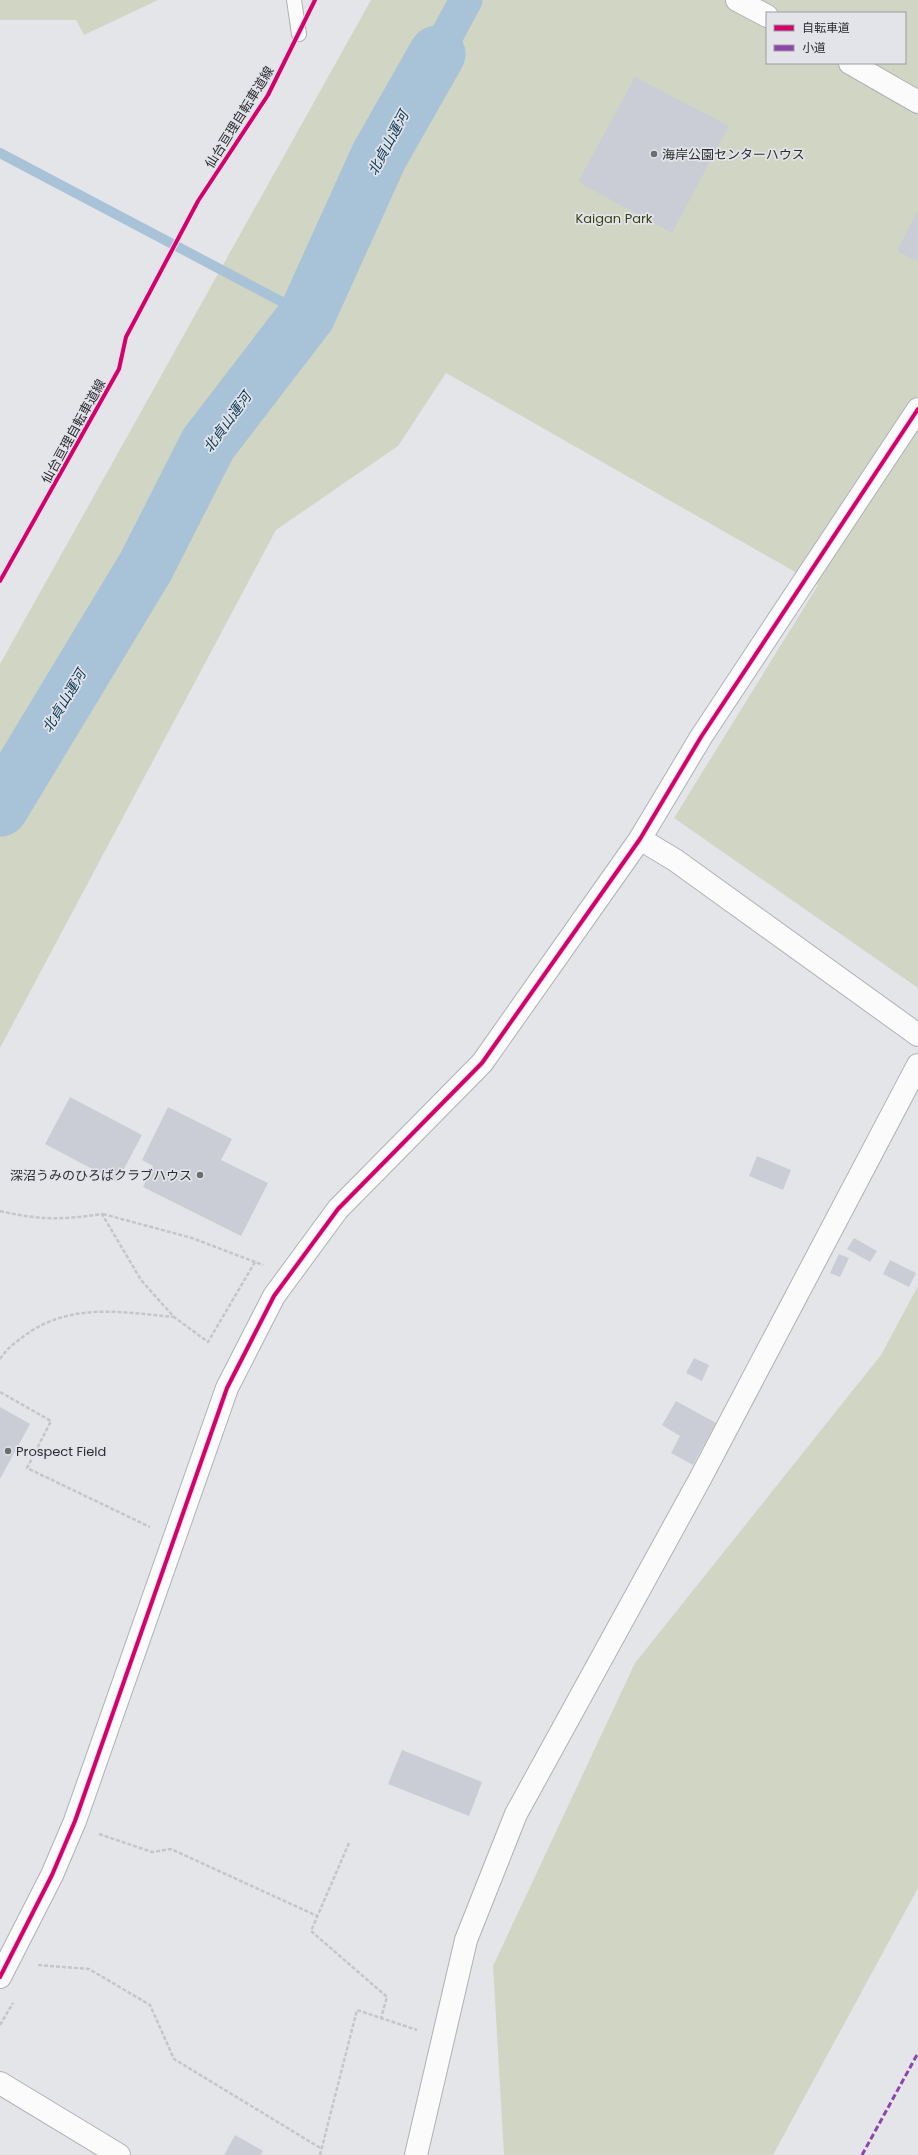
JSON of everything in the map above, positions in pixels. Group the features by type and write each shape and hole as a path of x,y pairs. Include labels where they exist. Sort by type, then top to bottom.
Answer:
{"street":[{"path":"737,0 766,15"},
{"path":"852,64 918,102"},
{"path":"0,1977 52,1875 75,1821 228,1388 274,1296 338,1209 482,1063 640,839 701,737 918,409"},
{"path":"640,839 675,860 918,1035"},
{"path":"416,2155 466,1940 516,1814 700,1478 918,1065"},
{"path":"0,2083 119,2155"}],"lane":[{"path":"294,0 299,34"}],"path":[{"path":"0,1211 34,1218 74,1218 102,1214 192,1238 267,1266"},
{"path":"102,1214 141,1280 174,1317 208,1342 255,1262"},
{"path":"0,1359 6,1350 39,1325 77,1312 124,1312 174,1317"},
{"path":"0,1392 51,1421 26,1468 154,1529"},
{"path":"97,1834 152,1852 171,1849 317,1916"},
{"path":"349,1843 311,1931 386,1998 381,2018"},
{"path":"38,1958 35,1965 89,1969 150,2005 174,2059 322,2149"},
{"path":"0,2025 16,1998"},
{"path":"320,2155 357,2010 443,2039"}],"green space":[{"path":"0,0 158,0 84,35 76,20 0,20"},
{"name":"Kaigan Park","path":"371,0 918,0 918,988 674,818 818,585 446,373 398,446 276,530 0,1048 0,664"},
{"path":"918,1286 918,1888 773,2155 504,2155 493,1966 635,1663 881,1355"}],"building":[{"name":"海岸公園センターハウス","path":"635,77 729,126 672,233 578,182"},
{"path":"918,210 918,261 897,251"},
{"path":"70,1097 142,1135 117,1182 45,1144"},
{"name":"深沼うみのひろばクラブハウス","path":"168,1107 232,1139 221,1160 268,1183 241,1236 143,1187 153,1166 142,1160"},
{"path":"757,1156 791,1170 783,1190 749,1176"},
{"path":"854,1238 877,1251 870,1262 847,1249"},
{"path":"839,1254 849,1258 840,1277 830,1273"},
{"path":"890,1260 916,1273 909,1287 883,1274"},
{"path":"694,1358 709,1365 702,1381 686,1373"},
{"path":"676,1401 716,1423 693,1465 671,1453 680,1436 662,1425"},
{"name":"Prospect Field","path":"0,1407 30,1424 0,1479"},
{"path":"402,1750 482,1782 469,1816 388,1784"},
{"path":"235,2135 263,2151 260,2155 224,2155"}],"waterway":[{"path":"437,54 466,0"},
{"name":"北貞山運河","path":"0,808 146,566 208,444 307,315 379,156 437,54"},
{"path":"0,153 307,315"}],"marked path":[{"path":"862,2155 918,2053"}],"cycle path":[{"name":"仙台亘理自転車道線","path":"0,581 119,369 126,337 198,201 268,95 315,0"},
{"path":"0,1977 52,1875 75,1821 227,1388 274,1296 338,1209 482,1063 640,839 701,737 918,409"}],"place":[{"name":"海岸公園センターハウス","path":"654,154"},
{"name":"深沼うみのひろばクラブハウス","path":"200,1175"},
{"name":"Prospect Field","path":"8,1451"}]}
